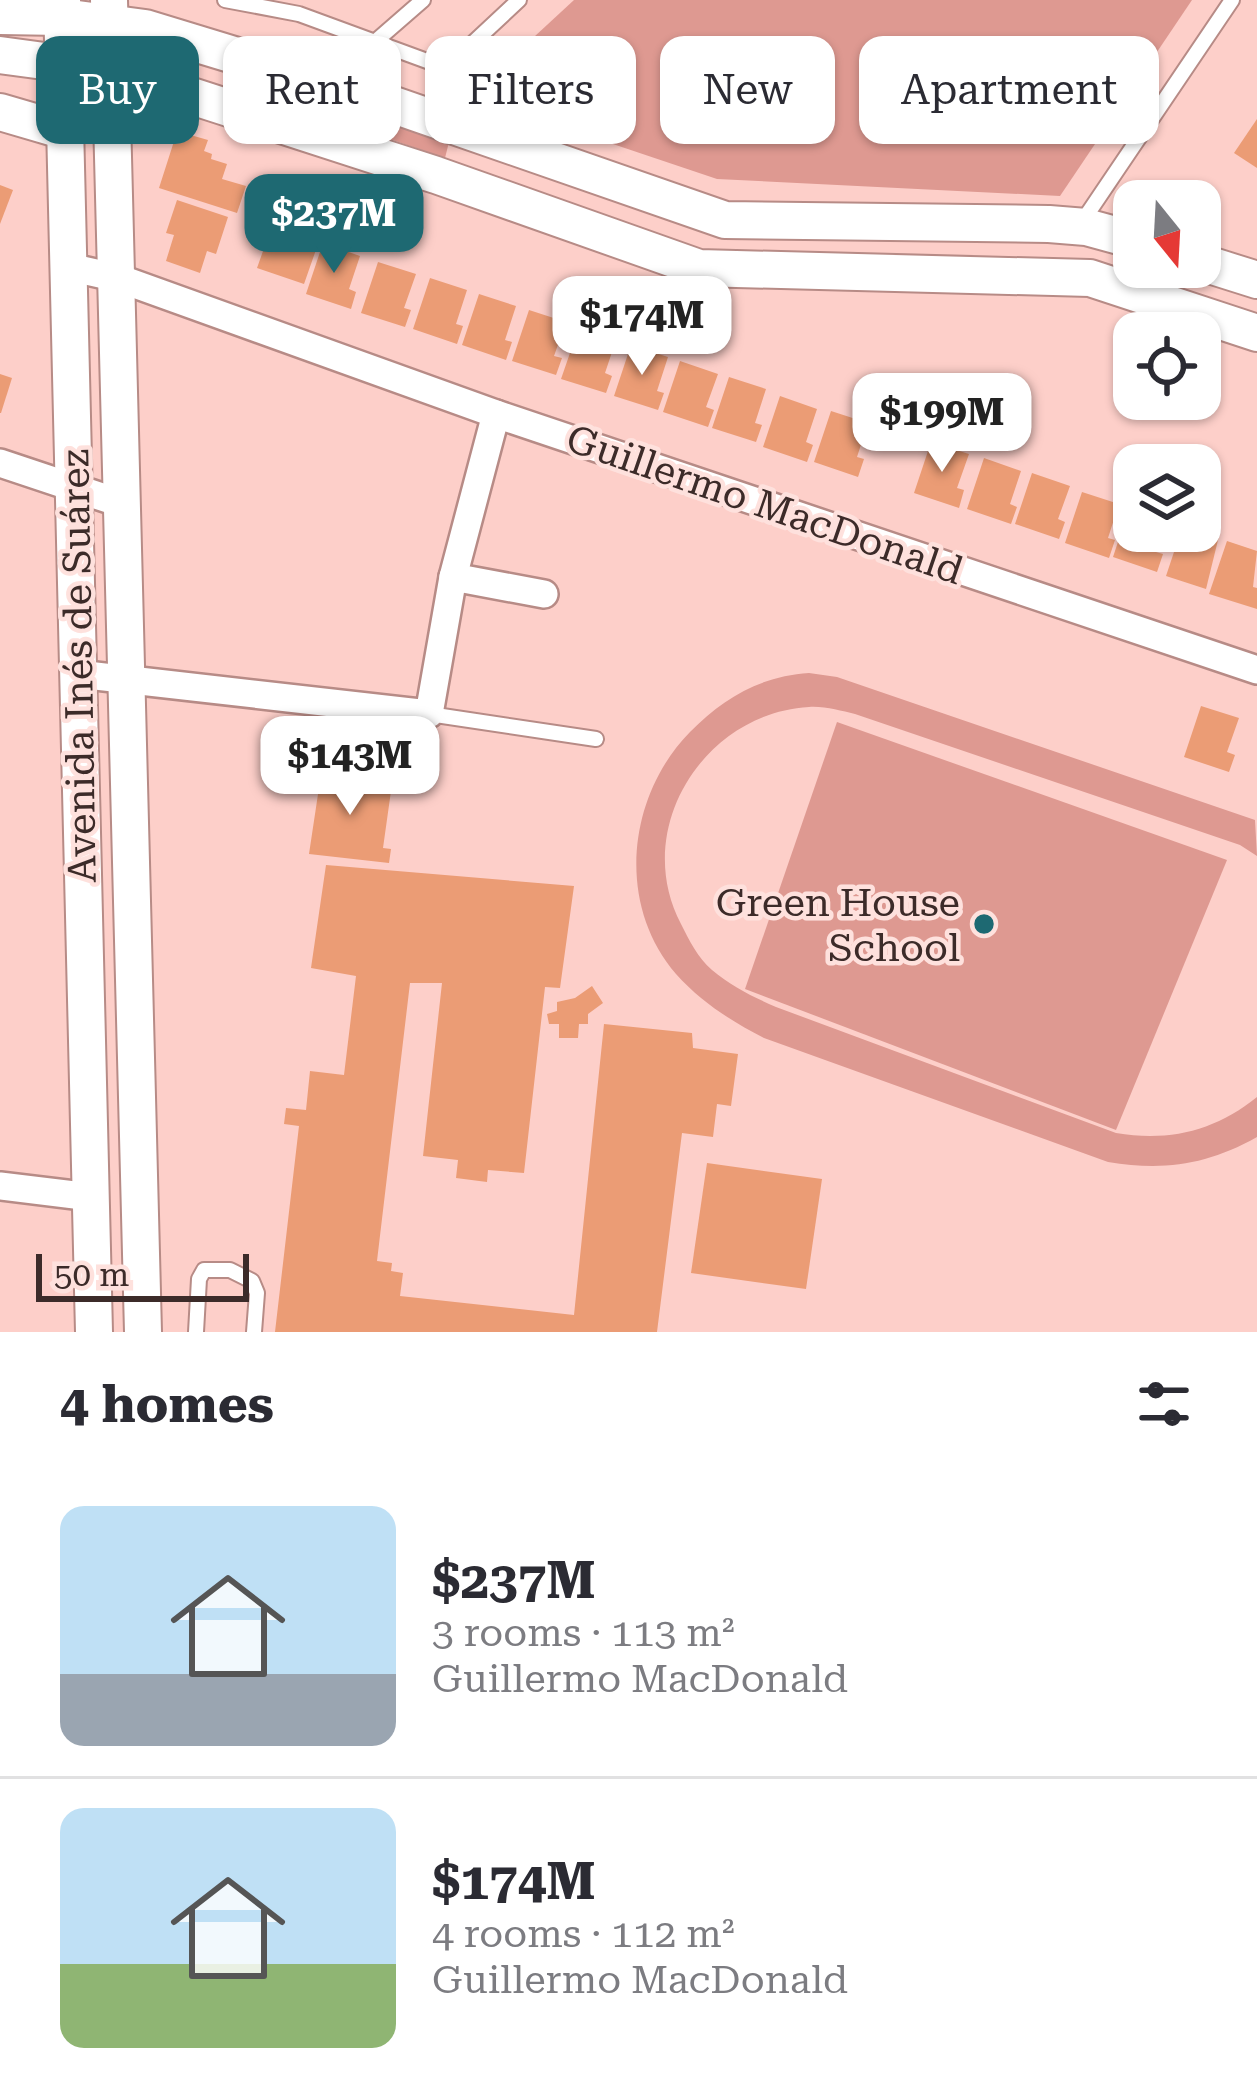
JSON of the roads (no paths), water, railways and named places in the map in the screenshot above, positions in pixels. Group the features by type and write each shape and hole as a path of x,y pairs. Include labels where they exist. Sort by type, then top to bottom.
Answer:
{"main road":[{"path":"0,16 62,9 110,11 145,28 223,52"},
{"path":"0,56 36,59"},
{"path":"401,108 725,220 1080,226 1113,235"},
{"path":"0,112 36,123"},
{"name":"Avenida Inés de Suárez","path":"65,144 94,1332"},
{"name":"Avenida Inés de Suárez","path":"113,144 143,1332"},
{"path":"338,144 706,269 1102,280 1257,332"},
{"path":"1055,276 1080,226"},
{"path":"1221,269 1257,280"}],"street":[{"name":"Guillermo MacDonald","path":"69,267 118,278 496,414 1257,670"},
{"path":"78,674 429,714 452,577 496,414"},
{"path":"0,463 123,504"},
{"path":"452,577 544,594"},
{"path":"0,1186 91,1197"}],"lane":[{"path":"225,0 299,14 365,36"},
{"path":"382,36 423,0"},
{"path":"401,50 446,68 519,0"},
{"path":"1080,226 1232,0"},
{"path":"429,714 596,739"},
{"path":"196,1332 199,1279 204,1270 215,1267 251,1281 257,1293 254,1332"}],"place":[{"name":"Green House School","path":"984,924"}]}
